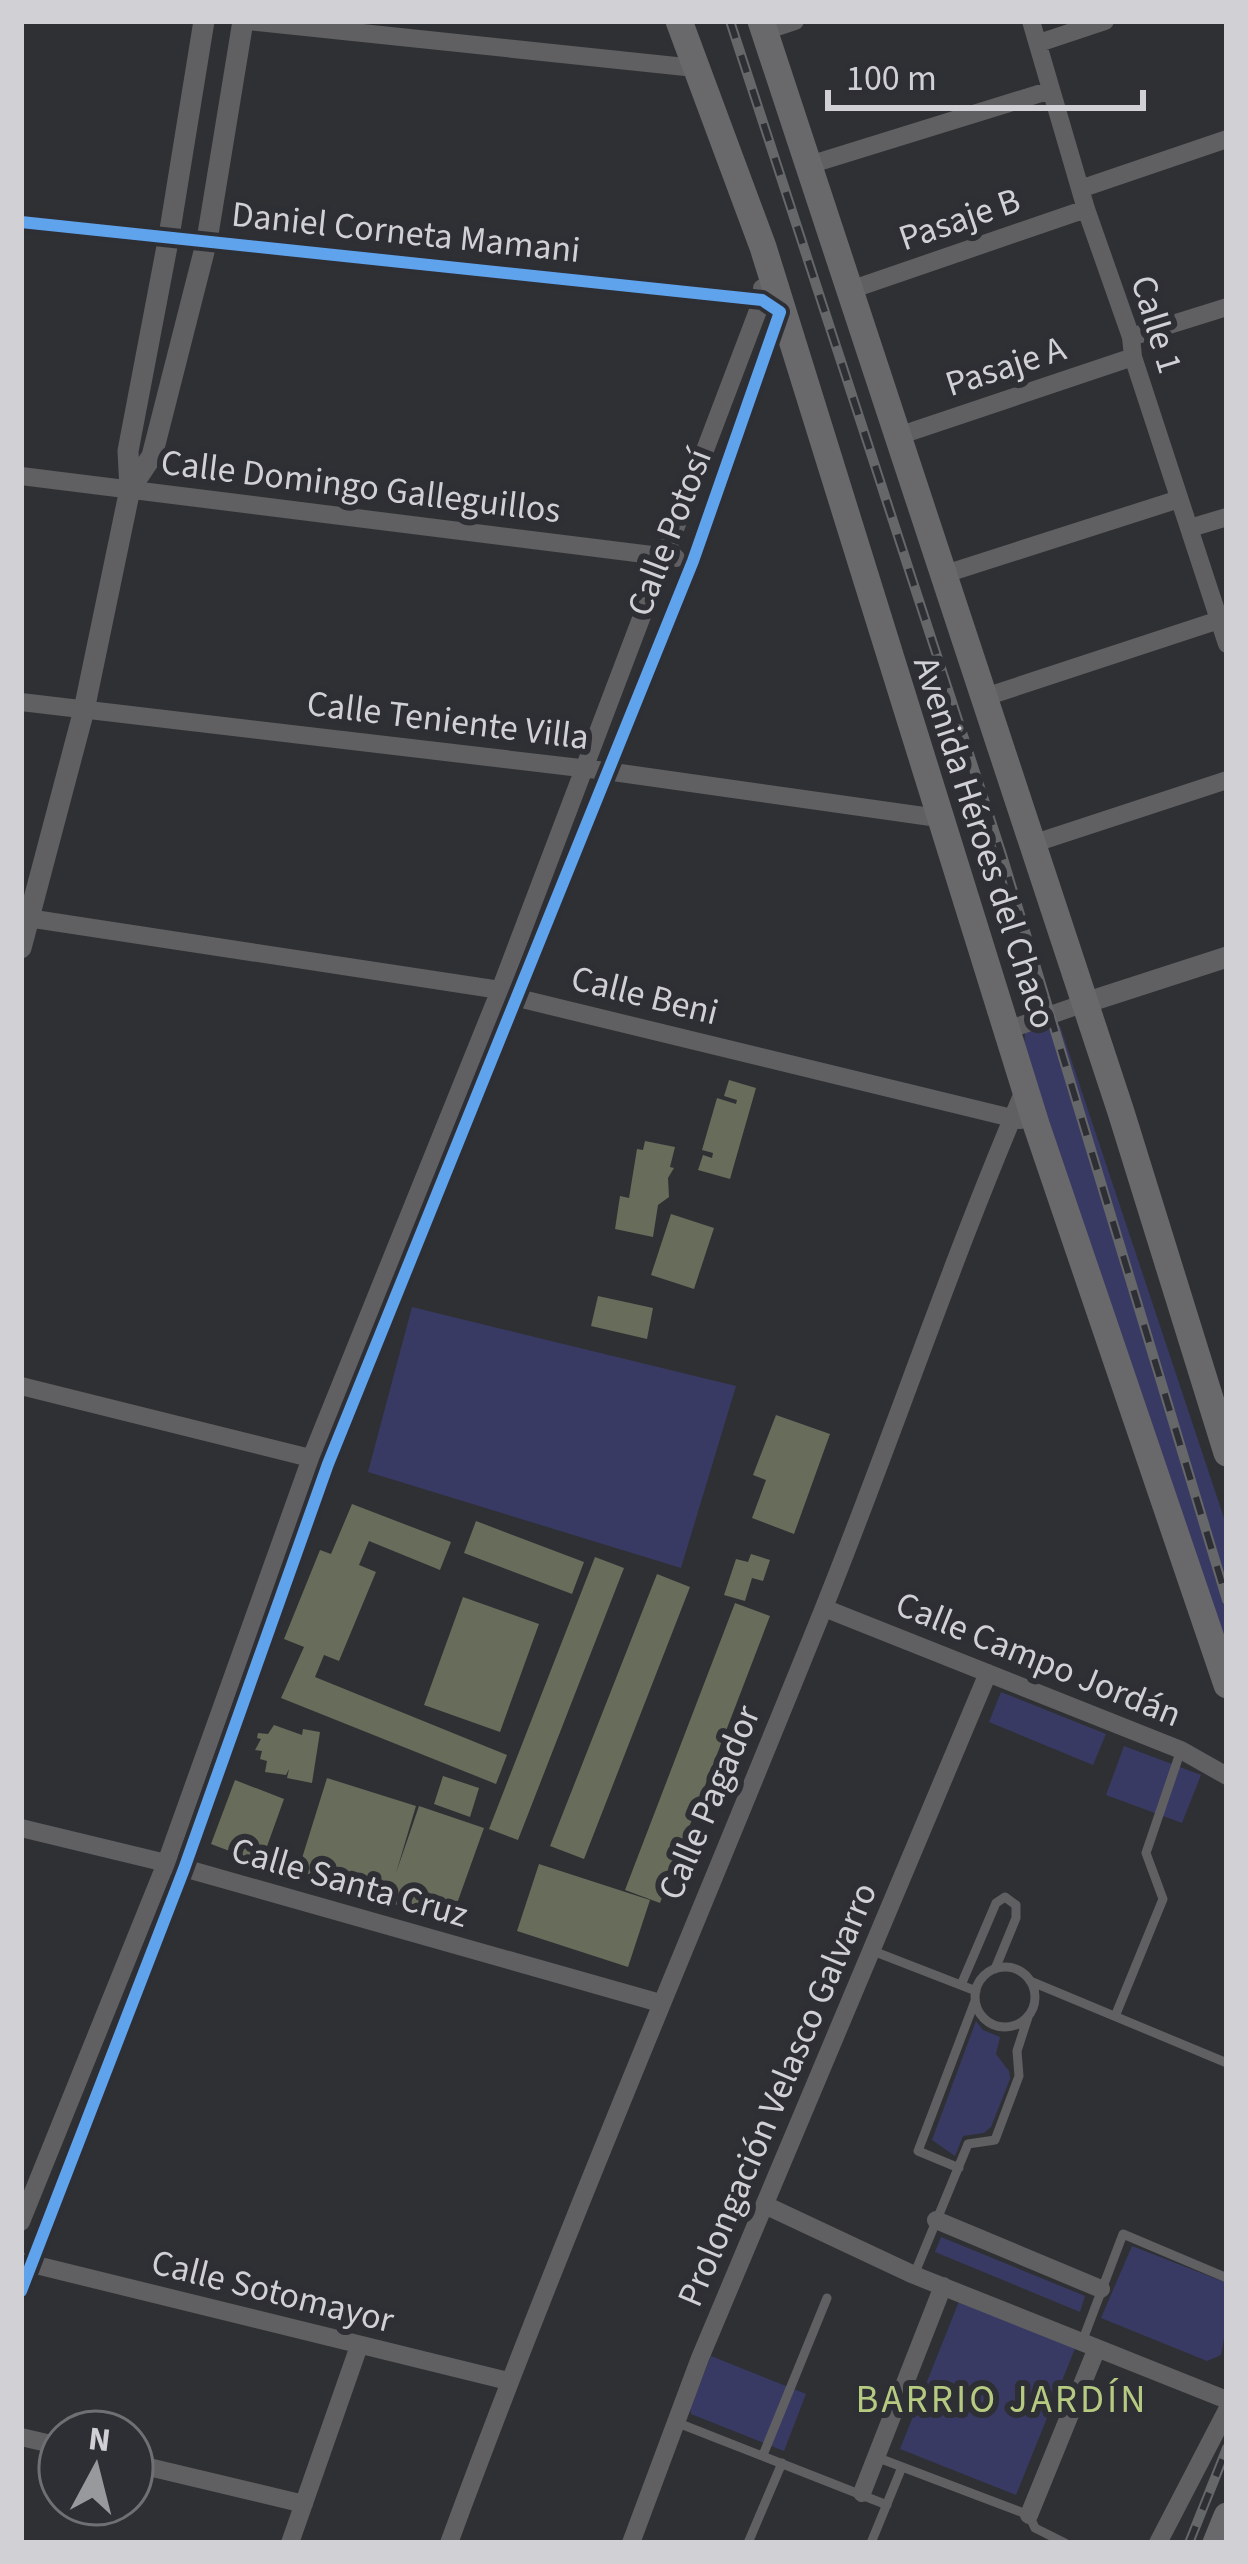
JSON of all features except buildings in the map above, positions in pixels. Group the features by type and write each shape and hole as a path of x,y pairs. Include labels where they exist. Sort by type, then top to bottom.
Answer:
{"main road":[{"name":"Avenida Héroes del Chaco","path":"679,21 763,247 771,306 1010,1030 1027,1085 1025,1121 1227,1685"},
{"name":"Avenida Héroes del Chaco","path":"763,26 853,289 982,698 1218,1389 1227,1453"},
{"path":"1216,2543 1227,2516"}],"street":[{"path":"21,948 25,917 84,710 130,489 128,452 170,236 204,21"},
{"path":"130,489 152,456 207,240 246,21 695,68"},
{"path":"763,26 795,21"},
{"name":"Calle 1","path":"1031,21 1086,209 1227,644"},
{"path":"1039,43 1105,21"},
{"path":"809,165 1051,90"},
{"path":"1083,188 1227,139"},
{"name":"Pasaje B","path":"853,289 1086,209"},
{"name":"Daniel Corneta Mamani","path":"21,222 771,306"},
{"path":"21,2291 27,2262 320,1461 509,994 583,769 771,306"},
{"name":"Calle Potosí","path":"509,994 693,561 771,306"},
{"name":"Pasaje A","path":"898,436 1227,308"},
{"name":"Calle Domingo Galleguillos","path":"21,476 693,561"},
{"path":"942,574 1178,499"},
{"path":"1190,528 1227,517"},
{"path":"982,698 1219,620"},
{"name":"Calle Teniente Villa","path":"21,702 606,771 938,818"},
{"path":"1032,844 1227,781"},
{"name":"Calle Beni","path":"25,917 509,994 1025,1121"},
{"path":"1010,1030 1227,957"},
{"name":"Calle Pagador","path":"449,2543 508,2381 660,2003 1025,1121"},
{"path":"21,1386 320,1461"},
{"name":"Calle Campo Jordán","path":"824,1608 1181,1750 1227,1776"},
{"name":"Prolongación Velasco Galvarro","path":"631,2543 700,2358 988,1673"},
{"name":"Calle Santa Cruz","path":"21,1828 175,1866 660,2003"},
{"path":"21,2222 175,1866"},
{"path":"766,2206 914,2275 1227,2400"},
{"path":"936,2220 1101,2289"},
{"name":"Calle Sotomayor","path":"27,2262 508,2381"},
{"path":"862,2493 943,2286"},
{"path":"1032,2522 1089,2345"},
{"path":"290,2543 359,2346"},
{"path":"1158,2543 1227,2410"},
{"path":"156,2469 304,2504"}],"lane":[{"path":"1116,2014 1162,1899 1146,1852 1181,1750"},
{"path":"961,1985 996,1903 1005,1897 1016,1905 1016,1918 995,1969"},
{"path":"873,1951 961,1985 975,1996 984,2018 1001,2027 1020,2024 1028,2017"},
{"path":"959,2168 919,2151 975,1996 986,1974 995,1969 1014,1969 1030,1981 1227,2063"},
{"path":"914,2275 968,2144 994,2140 1018,2076 1017,2051 1035,1999 1030,1981"},
{"path":"1089,2345 1101,2289 1123,2234 1227,2278"},
{"path":"763,2455 826,2298"},
{"path":"678,2423 887,2505"},
{"path":"876,2457 1032,2522 1065,2543"},
{"path":"748,2543 782,2464"},
{"path":"871,2543 902,2467"},
{"path":"1028,2543 1032,2522"}],"shaded area":[{"path":"1060,1026 1227,1527 1227,1676 1024,1048 1025,1033 1036,1027"},
{"path":"412,1307 736,1386 681,1568 368,1472"},
{"path":"1001,1692 1106,1734 1093,1765 989,1722"},
{"path":"1124,1746 1201,1775 1182,1823 1106,1795"},
{"path":"976,2021 983,2030 1000,2037 996,2054 1010,2079 991,2127 963,2136 955,2156 932,2140"},
{"path":"941,2237 1085,2296 1080,2312 935,2252"},
{"path":"1132,2246 1227,2283 1221,2355 1207,2361 1101,2318"},
{"path":"960,2299 1076,2346 1016,2495 900,2449"},
{"path":"711,2356 806,2394 784,2451 691,2414"}],"railway":[{"path":"730,21 1002,855 1227,1600"},
{"path":"1189,2543 1227,2448"}],"cycle path":[{"path":"21,222 762,300 780,312 693,561 328,1464 184,1869 21,2291"}],"district":[{"name":"BARRIO JARDÍN","path":"1002,2398"}]}
